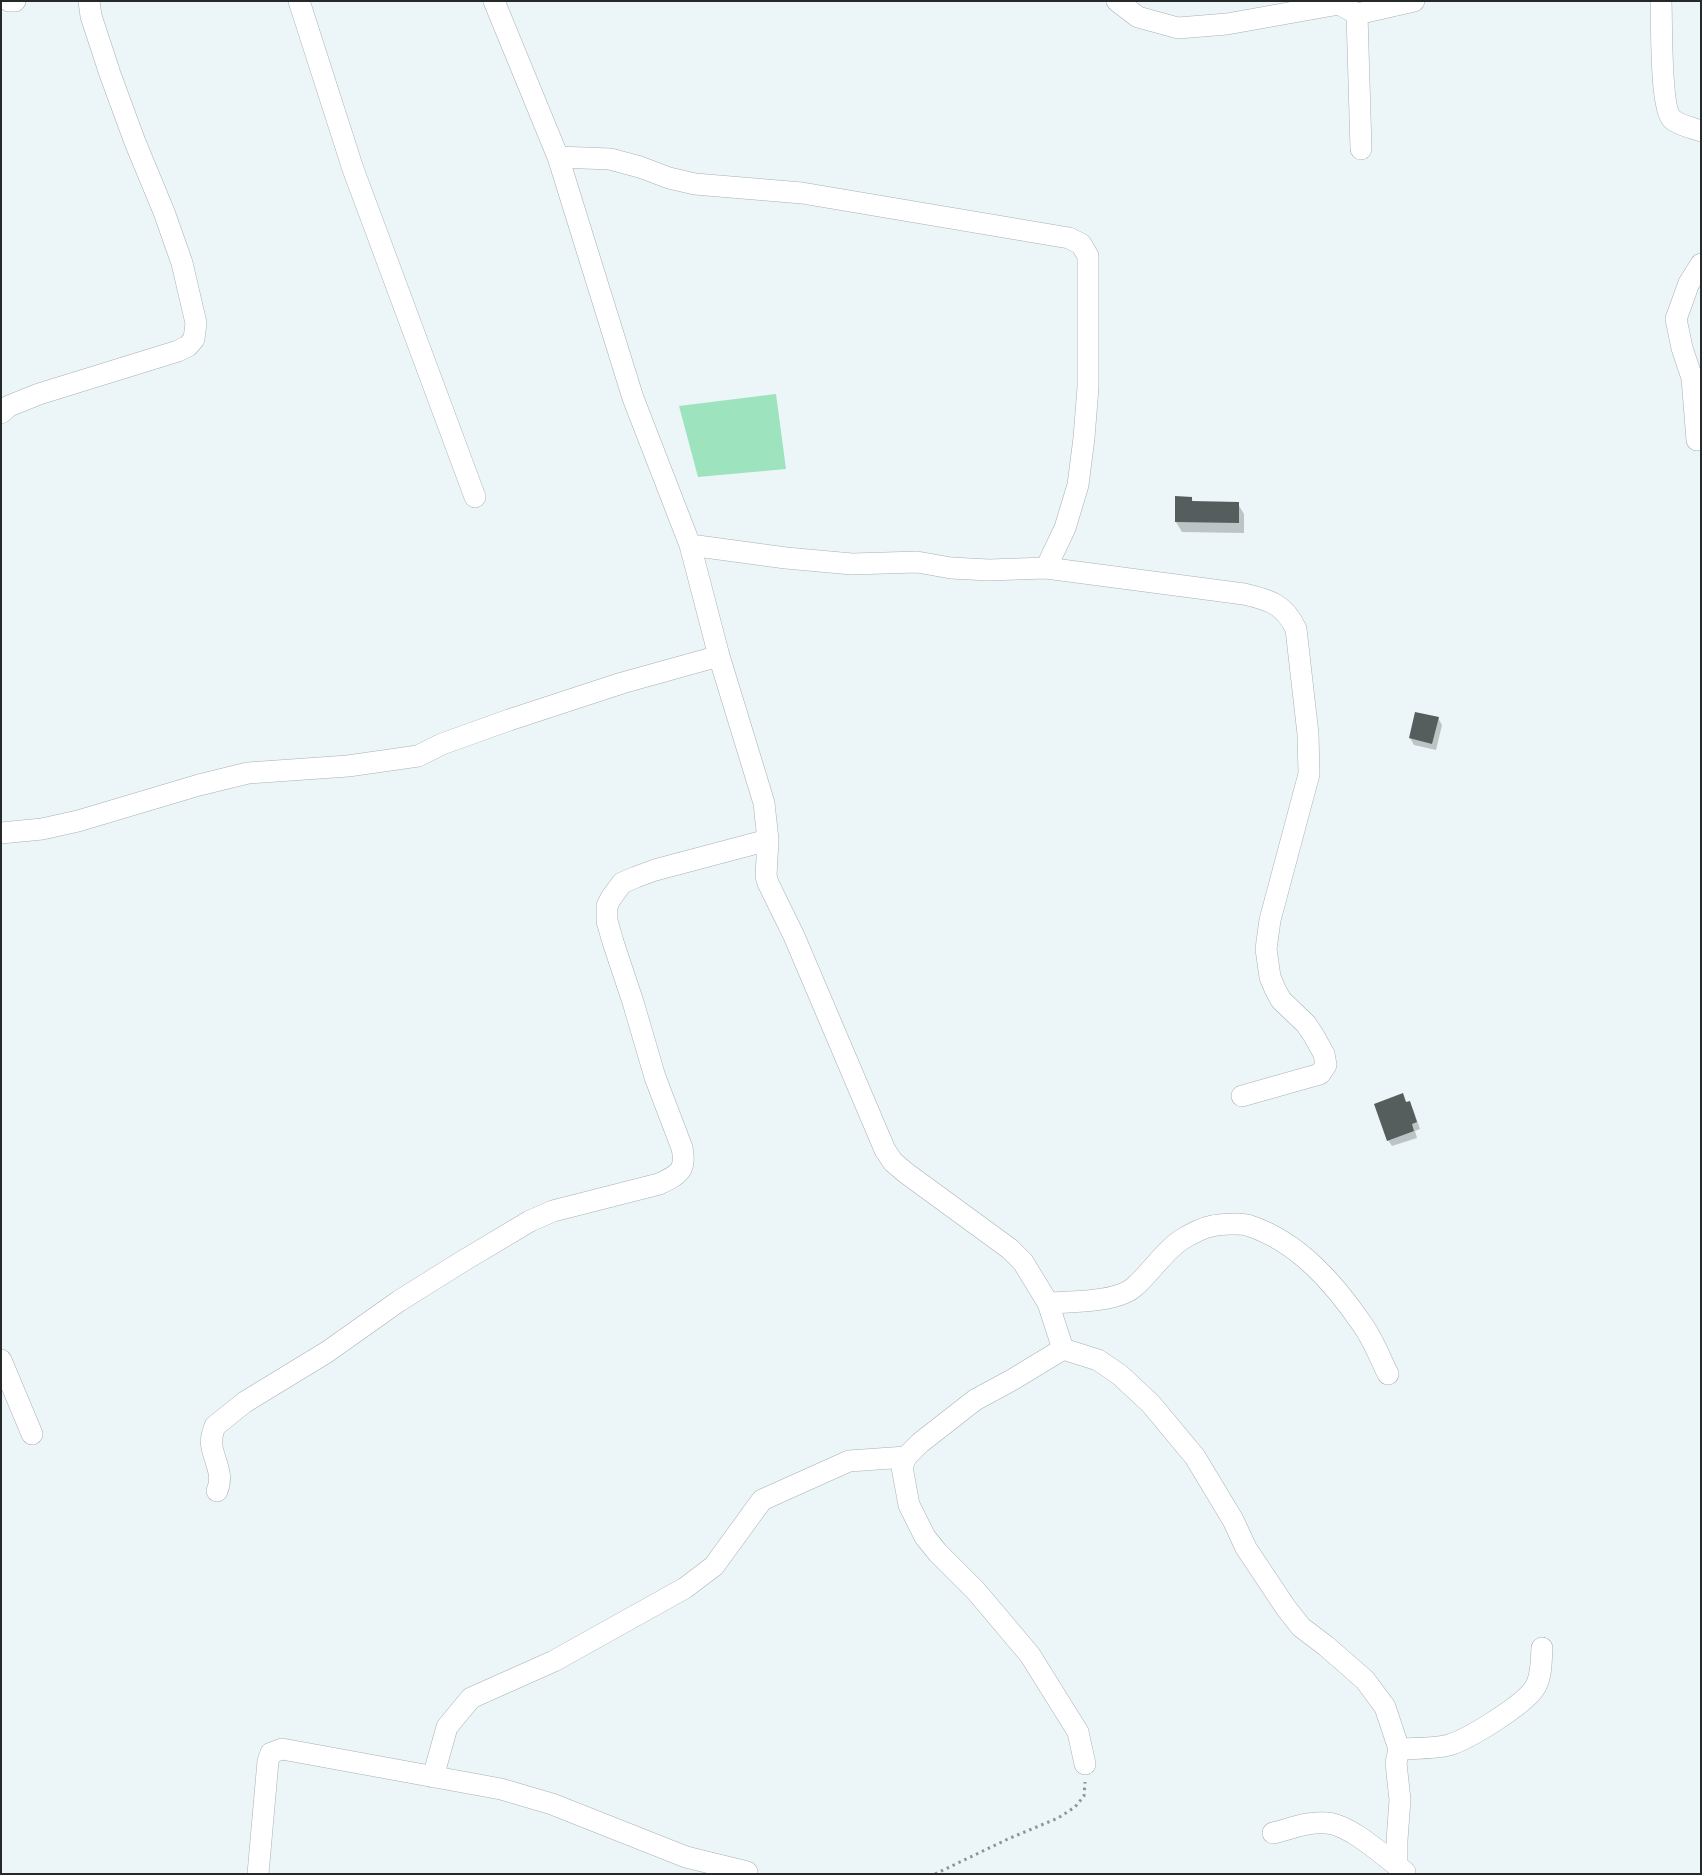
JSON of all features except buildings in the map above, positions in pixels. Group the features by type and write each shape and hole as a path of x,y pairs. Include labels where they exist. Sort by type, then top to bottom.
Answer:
{"street":[{"path":"9,1 14,1"},
{"path":"1,413 9,406 39,394 178,351 188,346 194,339 196,323 182,263 110,74 91,16 89,1"},
{"path":"298,1 353,169 475,497"},
{"path":"494,1 558,157 632,398 690,546 719,656 764,804 768,840 766,876 770,891 794,936 885,1150 893,1162 906,1173 1010,1249 1022,1262 1048,1303 1062,1349"},
{"path":"1117,1 1138,17 1178,28 1227,24 1338,4 1350,8 1358,14 1414,1"},
{"path":"1661,1 1667,112 1674,121 1701,131"},
{"path":"1358,14 1360,149"},
{"path":"558,157 610,160 695,184 802,193 1069,238 1081,244 1088,256 1088,387 1084,438 1078,485 1065,528 1046,568"},
{"path":"1697,440 1692,378 1676,319 1689,283 1701,264"},
{"path":"690,546 852,564 917,562 951,568 989,570 1046,568 1244,594 1267,600 1280,607 1290,616 1296,629 1308,734 1309,774 1270,920 1266,949 1270,977 1275,989 1281,1000 1306,1024 1314,1036 1324,1054 1326,1066 1320,1074 1242,1096"},
{"path":"1,833 78,821 199,785 248,773 348,766 418,756 442,744 509,720 622,683 719,656"},
{"path":"1,840 1,845"},
{"path":"216,1491 221,1482 211,1445 215,1426 245,1402 327,1352 407,1296 530,1222 553,1211 659,1184 672,1178 682,1169 685,1160 682,1148 655,1077 613,942 607,921 607,906 622,884 636,877 655,870 768,840"},
{"path":"1048,1303 1080,1302 1120,1295 1131,1290 1180,1240 1212,1226 1248,1225 1279,1240 1305,1258 1324,1275 1363,1325 1388,1374"},
{"path":"1085,1764 1078,1732 1030,1655 976,1591 938,1553 925,1537 909,1505 902,1467 906,1457 920,1443 975,1400 1062,1349 1098,1360 1120,1375 1151,1404 1195,1457 1233,1520 1246,1548 1286,1608 1301,1627 1365,1680 1385,1707 1399,1749 1396,1763 1400,1800 1397,1840 1402,1870"},
{"path":"1,1360 32,1434"},
{"path":"433,1777 446,1727 471,1698 554,1660 684,1588 714,1566 762,1500 849,1461 906,1457"},
{"path":"1399,1749 1449,1745 1490,1725 1522,1701 1535,1688 1540,1672 1542,1648"},
{"path":"258,1874 268,1761 271,1753 282,1749 502,1789 552,1804 686,1857 747,1872 746,1874"},
{"path":"1274,1833 1313,1823 1337,1825 1362,1839 1402,1870"}],"path":[{"path":"935,1874 1076,1808 1084,1796 1085,1764"}],"green space":[{"path":"776,394 786,469 698,477 679,406"}]}
